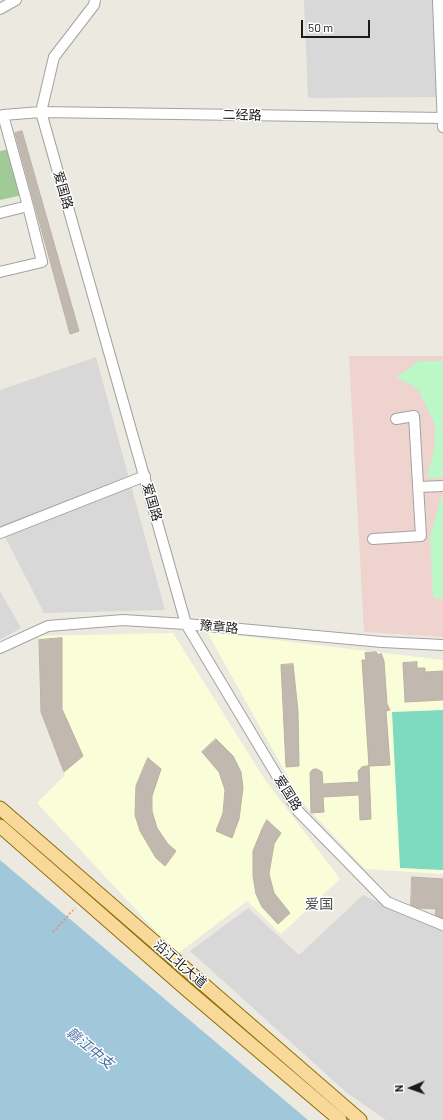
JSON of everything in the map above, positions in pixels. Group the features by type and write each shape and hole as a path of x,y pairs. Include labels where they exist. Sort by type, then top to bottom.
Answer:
{"main road":[{"name":"沿江北大道","path":"0,808 360,1120"},
{"name":"沿江北大道","path":"0,826 186,990 340,1120"}],"street":[{"path":"0,9 16,0"},
{"name":"爱国路","path":"95,0 94,5 54,57 41,112 186,624 298,811 386,902 443,925"},
{"path":"438,0 443,127"},
{"name":"二经路","path":"28,206 3,115 41,112 443,118"},
{"path":"0,213 28,206 42,262 0,272"},
{"path":"373,539 421,536 414,416 396,419"},
{"path":"0,533 145,476"},
{"path":"418,487 443,486"},
{"name":"豫章路","path":"0,648 48,626 123,620 186,624 382,642 443,645"}],"path":[{"path":"53,932 84,899"}],"shaded area":[{"path":"304,0 442,0 443,97 308,98"},
{"path":"349,356 443,356 443,637 364,632"},
{"path":"96,357 165,610 44,613 0,527 0,390"},
{"path":"0,591 21,628 0,640"},
{"path":"207,632 443,660 443,874 365,869 302,802"},
{"path":"173,633 265,780 340,879 281,934 247,901 177,954 37,803 65,775 41,712 39,636"},
{"path":"363,895 443,931 443,1120 386,1120 347,1093 190,951 248,908 299,955"}],"green space":[{"path":"10,149 23,195 0,200 0,151"},
{"path":"419,361 443,361 443,478 427,478 434,449 435,425 418,389 396,377"},
{"path":"441,497 443,497 443,599 433,598 430,537"},
{"path":"443,710 443,870 400,868 392,712"}],"water":[{"name":"赣江中支","path":"0,860 308,1120 0,1120"}],"building":[{"path":"22,131 79,331 70,334 15,133"},
{"path":"62,638 62,709 83,756 64,772 41,712 39,640"},
{"path":"376,652 379,655 381,653 384,661 387,704 390,710 386,711 390,765 369,766 362,660 366,660 365,653"},
{"path":"417,662 417,668 425,668 425,672 443,671 443,700 405,702 403,663"},
{"path":"293,664 298,711 299,766 286,767 281,665"},
{"path":"216,739 233,756 241,772 243,788 239,819 232,838 216,831 223,813 225,790 219,772 202,752"},
{"path":"148,758 161,769 152,796 152,811 157,828 168,844 176,851 165,866 156,858 140,831 135,815 136,786"},
{"path":"369,766 371,819 360,820 359,795 323,797 324,812 311,813 310,773 312,770 317,769 322,772 323,784 359,782 358,771 362,767"},
{"path":"267,820 281,833 274,844 269,874 274,893 290,913 278,924 262,907 256,894 253,876 253,851"},
{"path":"412,877 443,879 443,918 435,915 436,909 418,908 411,905"}],"district":[{"name":"爱国","path":"319,904"}]}
